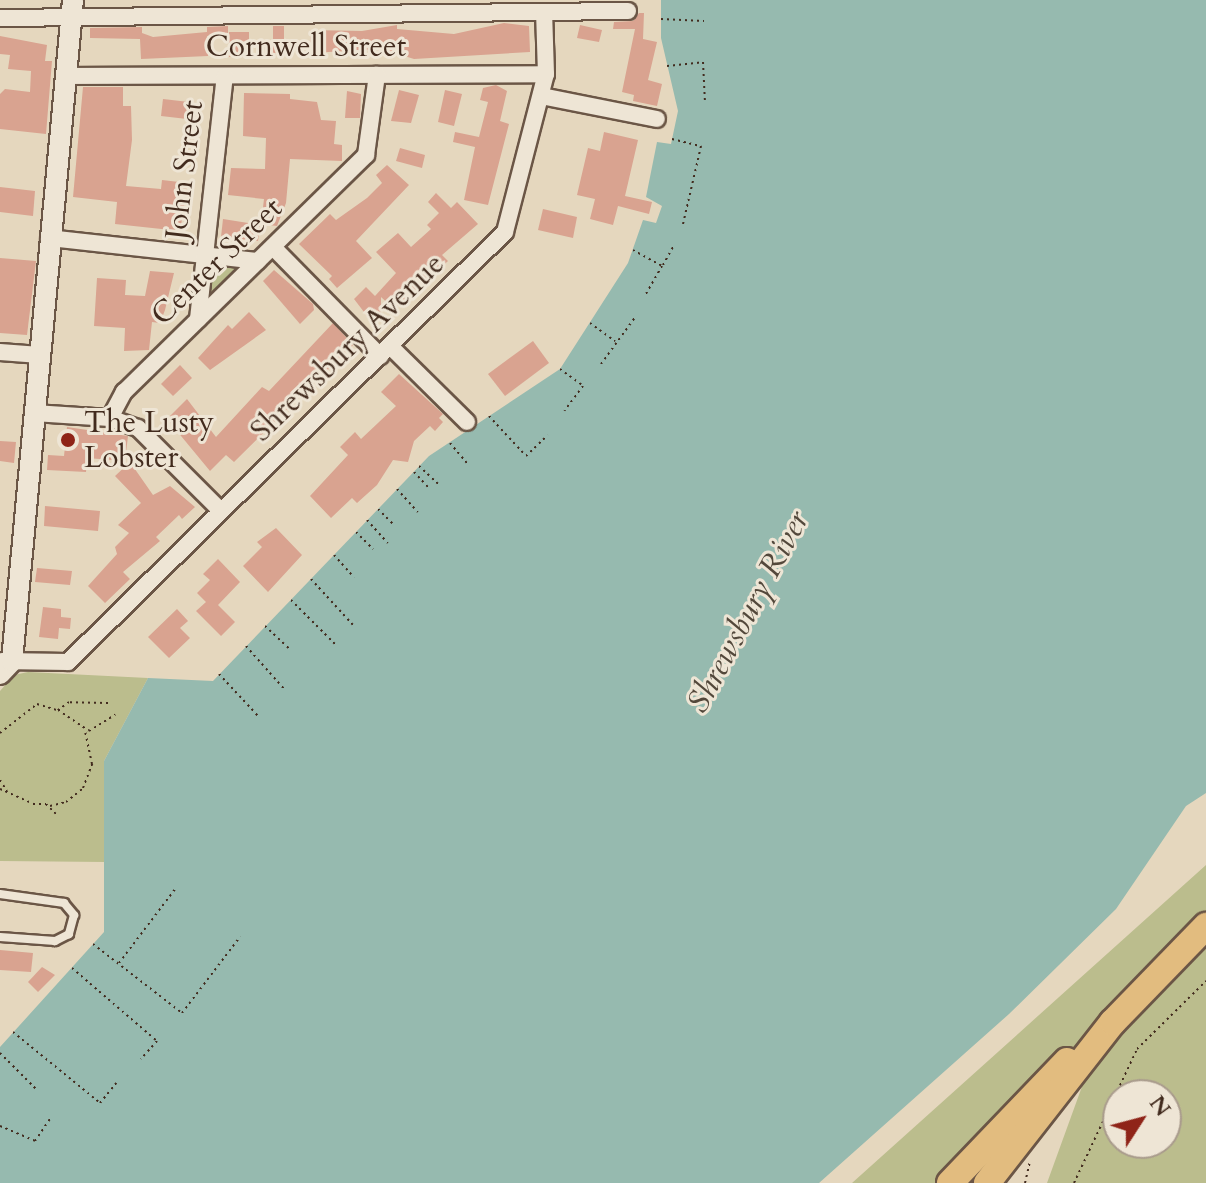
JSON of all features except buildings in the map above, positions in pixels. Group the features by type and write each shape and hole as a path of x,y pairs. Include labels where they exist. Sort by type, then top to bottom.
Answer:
{"main road":[{"path":"950,1183 1060,1067 1113,1022 1206,926"},
{"path":"991,1180 1113,1022"}],"street":[{"path":"4,665 34,413 72,8"},
{"path":"0,18 72,8 539,8 628,11"},
{"name":"Shrewsbury Avenue","path":"4,665 68,662 505,232 546,74 539,8"},
{"name":"Cornwell Street","path":"67,76 546,74"},
{"name":"Center Street","path":"110,418 124,392 366,155 377,75"},
{"name":"John Street","path":"198,319 225,76"},
{"path":"541,96 657,119"},
{"path":"49,238 258,261"},
{"path":"273,247 467,422"},
{"path":"0,352 40,355"},
{"path":"34,413 110,418 138,428 221,511"}],"lane":[{"path":"0,894 64,903 74,915 69,934 55,941 0,937"}],"path":[{"path":"661,19 704,21"},
{"path":"667,66 703,62 705,103"},
{"path":"672,139 701,146 683,224"},
{"path":"645,295 673,247"},
{"path":"633,250 662,266"},
{"path":"601,364 636,316"},
{"path":"590,323 617,342"},
{"path":"560,369 583,386 564,411"},
{"path":"489,416 526,456 548,435"},
{"path":"450,443 469,466"},
{"path":"419,466 438,484"},
{"path":"414,472 430,489"},
{"path":"397,489 418,512"},
{"path":"378,509 394,525"},
{"path":"367,520 388,543"},
{"path":"356,532 373,549"},
{"path":"334,555 354,577"},
{"path":"311,579 353,625"},
{"path":"291,600 337,646"},
{"path":"265,626 290,649"},
{"path":"246,646 285,690"},
{"path":"219,674 259,717"},
{"path":"58,710 69,702 108,703"},
{"path":"0,733 37,704 58,710 83,729 97,729 115,715"},
{"path":"0,789 50,806 66,802 83,788 92,764 83,729"},
{"path":"0,780 7,792"},
{"path":"50,806 56,814"},
{"path":"119,964 176,888"},
{"path":"93,944 182,1013 240,937"},
{"path":"72,968 157,1041 141,1059"},
{"path":"1074,1183 1137,1049 1206,981"},
{"path":"13,1032 100,1103 116,1083"},
{"path":"0,1053 36,1089"},
{"path":"0,1126 35,1141 50,1119"}],"green space":[{"path":"212,263 239,268 212,293 210,291"},
{"path":"28,672 148,678 104,761 106,862 0,861 0,691 14,675"},
{"path":"1206,865 1206,1183 1047,1183 1088,1070 942,1183 852,1183"}],"water":[{"name":"Shrewsbury River","path":"661,0 1206,0 1206,793 1186,806 1116,909 1009,1014 819,1183 0,1183 0,1047 104,932 104,761 148,678 213,681 429,456 560,369 628,263 643,220 656,223 662,206 646,197 657,142 671,144 678,111 661,38"}],"place":[{"name":"The Lusty Lobster","path":"68,440"}]}
